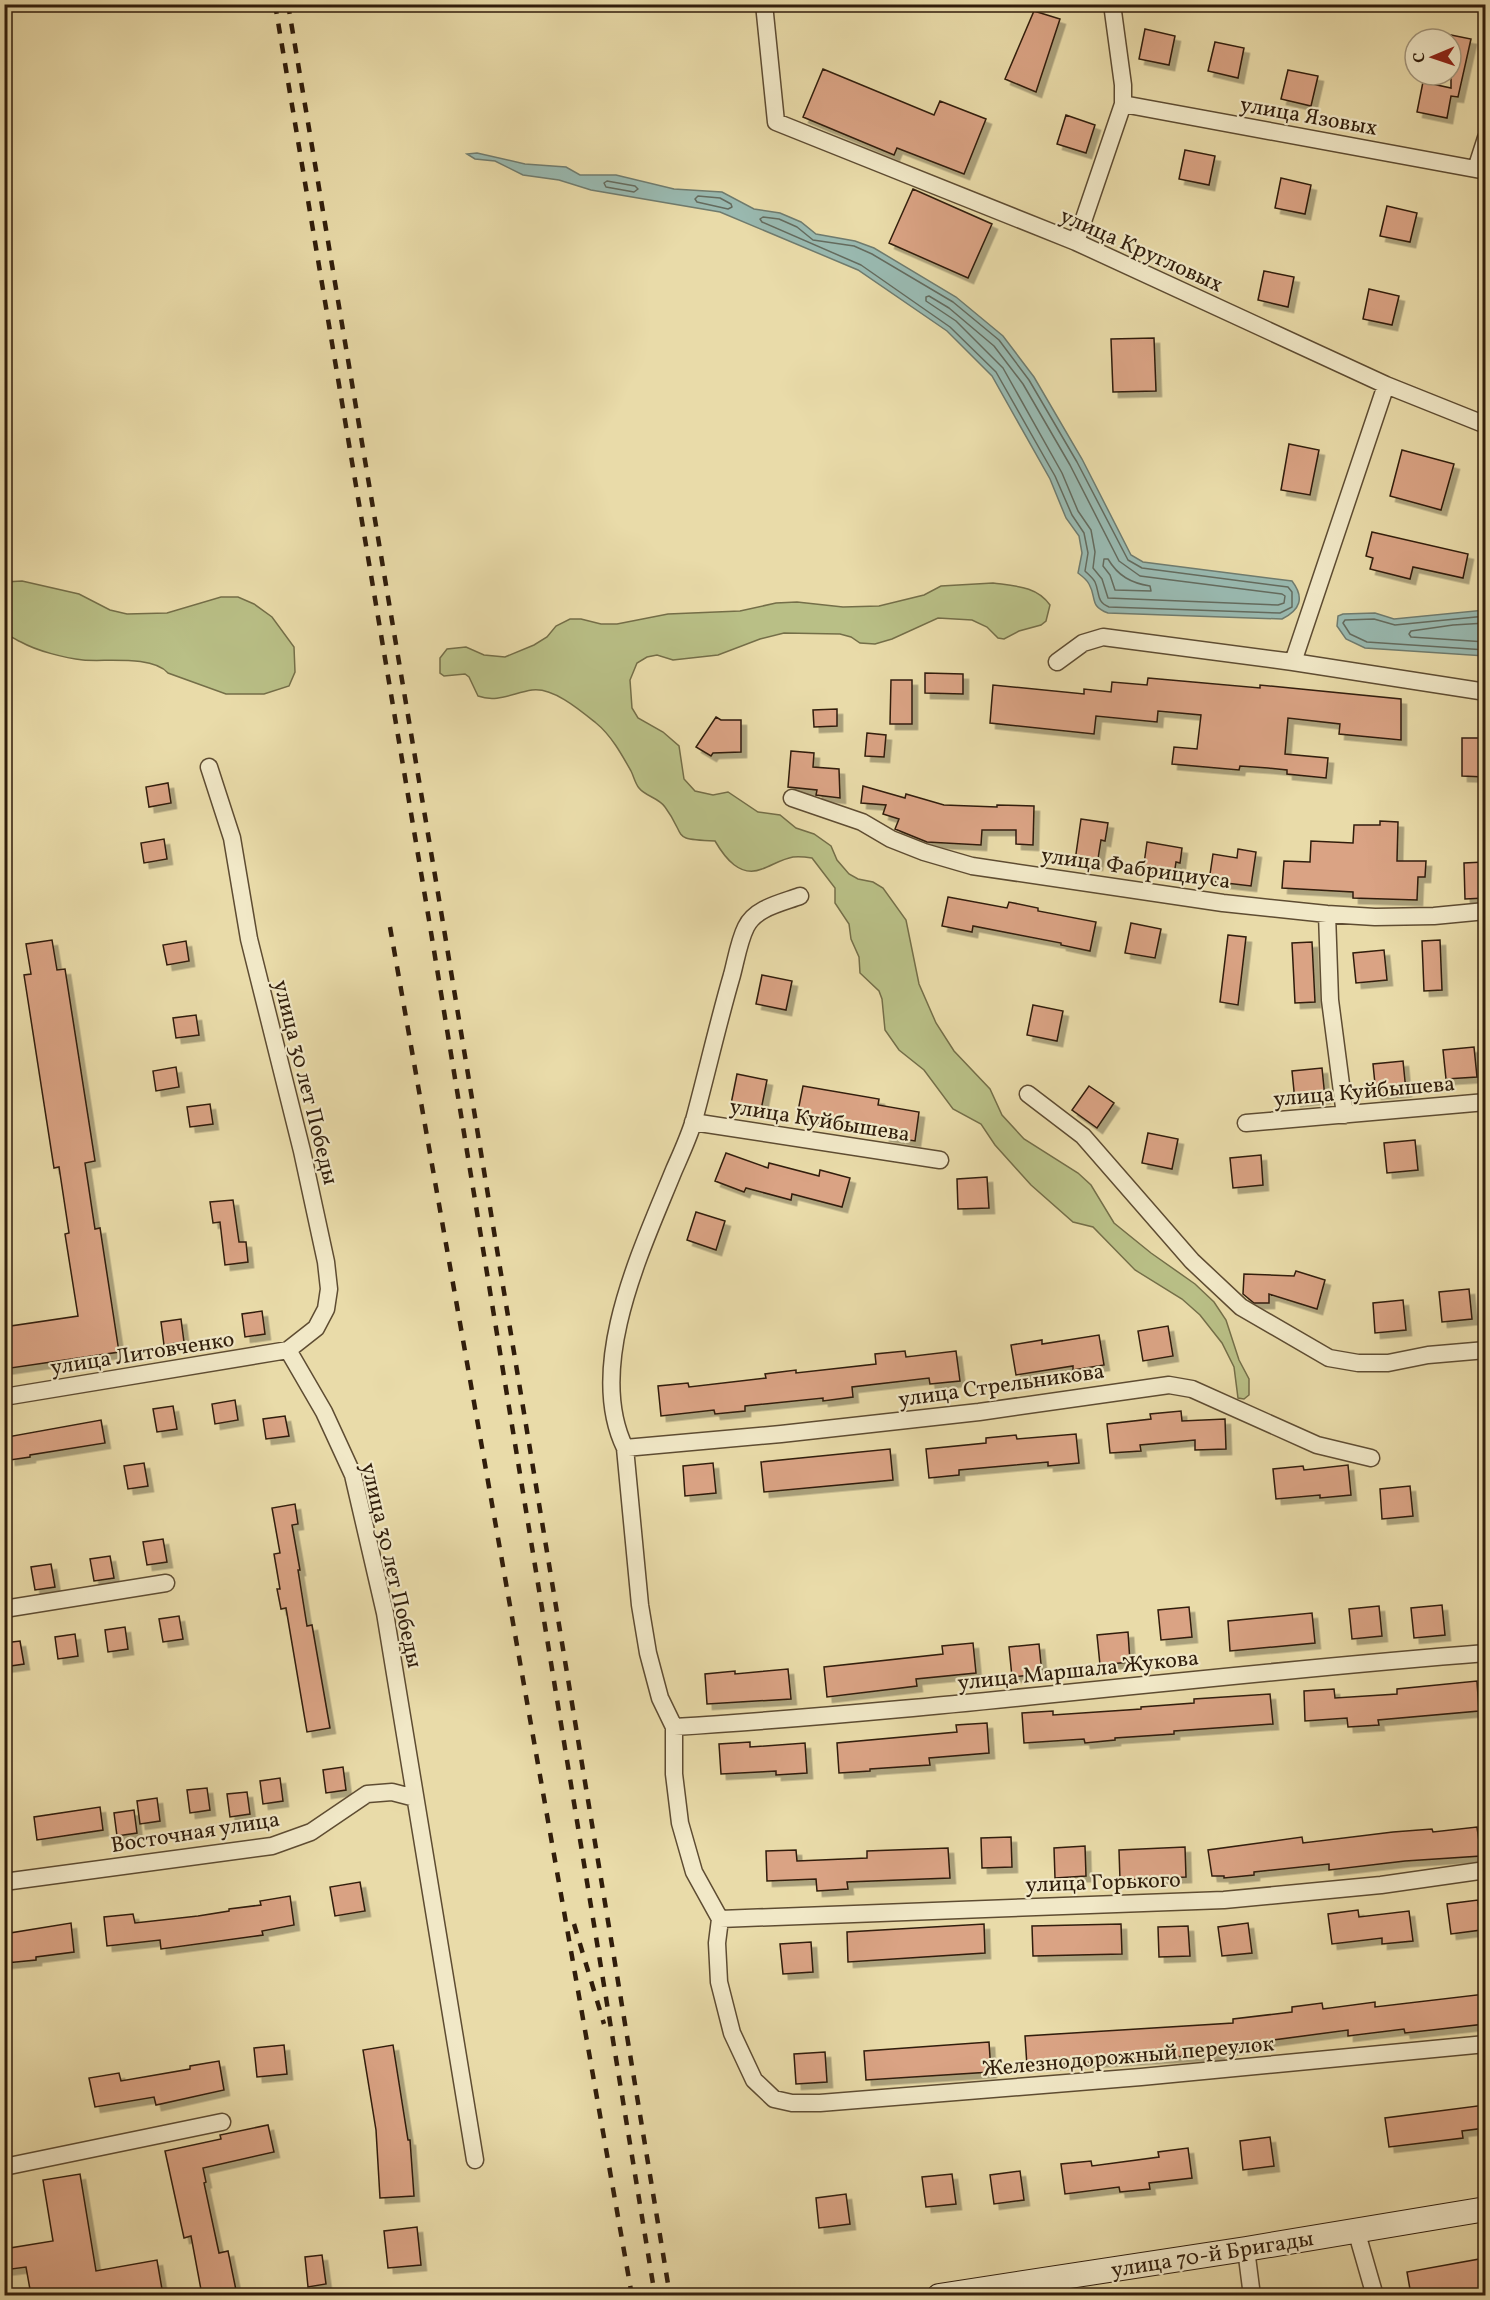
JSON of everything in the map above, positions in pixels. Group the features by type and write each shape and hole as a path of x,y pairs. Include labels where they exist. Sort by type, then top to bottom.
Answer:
{"main road":[{"name":"улица 70-й Бригады","path":"939,2295 1246,2249 1485,2209"}],"street":[{"name":"улица Кругловых","path":"764,4 776,122 1076,242 1386,386 1485,425"},
{"path":"1076,242 1123,104 1123,85 1112,4"},
{"name":"улица Язовых","path":"1123,104 1481,170"},
{"path":"1481,170 1485,138"},
{"path":"1293,662 1386,386"},
{"path":"1057,662 1083,643 1103,637 1293,662 1485,692"},
{"name":"улица 30 лет Победы","path":"209,767 232,838 249,939 302,1151 326,1262 329,1289 326,1309 316,1328 288,1350 324,1412 353,1475 385,1614 476,2160"},
{"name":"улица Фабрициуса","path":"792,798 862,822 891,839 924,852 972,866 1222,903 1327,914 1422,916 1485,911"},
{"path":"720,1919 694,1872 680,1823 674,1774 674,1727 660,1698 648,1653 640,1605 625,1448 617,1432 612,1413 611,1380 616,1336 634,1270 693,1122 746,926 765,908 800,896"},
{"path":"1327,914 1330,1000 1345,1115"},
{"path":"1028,1094 1083,1136 1192,1261 1241,1307 1329,1358 1358,1363 1388,1363 1428,1355 1485,1350"},
{"name":"улица Куйбышева","path":"1246,1123 1485,1102"},
{"name":"улица Куйбышева","path":"693,1122 940,1160"},
{"name":"улица Литовченко","path":"4,1397 288,1350"},
{"name":"улица Стрельникова","path":"625,1448 781,1434 967,1413 1169,1385 1192,1389 1317,1445 1371,1458"},
{"path":"4,1610 166,1583"},
{"name":"улица Маршала Жукова","path":"674,1727 774,1721 1075,1694 1380,1661 1485,1653"},
{"name":"Восточная улица","path":"4,1882 272,1846 311,1832 368,1794 392,1792 415,1798"},
{"name":"улица Горького","path":"720,1919 1224,1900 1381,1885 1485,1870"},
{"name":"Железнодорожный переулок","path":"720,1919 717,1943 719,1982 732,2033 754,2080 774,2099 792,2103 844,2101 1141,2077 1485,2044"},
{"path":"4,2167 222,2122"},
{"path":"1356,2230 1375,2295"},
{"path":"1246,2249 1252,2295"}],"green space":[{"path":"22,581 79,594 110,610 127,614 167,613 221,597 238,597 254,604 272,617 294,647 295,672 289,686 264,694 226,694 168,673 161,667 151,664 128,660 83,660 43,651 5,635 5,582"},
{"path":"993,583 1017,586 1039,594 1050,605 1046,621 1004,639 998,638 987,627 972,620 938,618 892,639 875,644 860,643 840,634 784,633 760,639 718,655 673,660 657,655 647,657 637,663 630,680 632,708 638,718 663,732 679,746 684,779 695,791 713,795 728,792 758,812 780,815 796,828 814,834 831,846 837,860 849,874 883,888 906,920 919,984 936,1023 954,1051 990,1089 1002,1115 1024,1139 1078,1173 1091,1185 1114,1223 1195,1284 1214,1302 1226,1320 1239,1360 1249,1379 1249,1395 1244,1399 1238,1398 1234,1367 1222,1343 1200,1315 1182,1299 1135,1270 1093,1227 1073,1222 1031,1185 995,1145 981,1124 953,1109 924,1070 899,1050 885,1030 879,991 860,973 859,957 851,939 849,924 835,903 835,888 812,858 793,857 754,871 740,869 728,860 715,841 685,838 681,835 662,804 639,788 624,758 607,733 566,700 540,690 498,698 485,698 478,696 469,677 465,674 444,676 440,673 440,658 447,649 466,647 484,655 505,657 534,645 547,637 556,626 570,619 617,624 668,614 740,611 776,603 797,602 843,607 879,606 924,595 941,586"}],"water":[{"path":"477,153 525,164 566,167 580,175 616,175 674,189 722,192 754,209 780,213 801,222 816,234 855,241 874,248 956,297 1003,336 1034,377 1082,459 1131,555 1143,562 1292,581 1299,598 1297,608 1282,619 1108,613 1102,610 1096,604 1088,583 1078,573 1082,553 1079,536 1066,518 1050,479 992,376 947,331 858,270 720,212 591,190 559,180 523,175 495,161 475,159 467,154"},
{"path":"1485,610 1485,656 1365,648 1346,639 1337,626 1338,616 1343,614 1375,613 1394,619"}],"building":[{"path":"1034,11 1060,19 1036,92 1005,79"},
{"path":"1145,29 1175,36 1169,65 1139,59"},
{"path":"1463,37 1471,39 1463,75"},
{"path":"1215,42 1244,48 1238,78 1208,71"},
{"path":"823,69 934,115 940,101 986,119 964,174 897,148 894,155 803,117"},
{"path":"1288,70 1318,76 1311,106 1281,99"},
{"path":"1422,87 1460,87 1458,97 1451,96 1447,118 1417,112"},
{"path":"1066,115 1095,125 1086,153 1057,144"},
{"path":"1185,150 1215,156 1209,185 1179,179"},
{"path":"1281,178 1311,185 1305,214 1275,208"},
{"path":"913,189 992,224 968,278 889,243"},
{"path":"1387,206 1417,213 1410,242 1380,236"},
{"path":"1264,271 1294,277 1288,307 1258,300"},
{"path":"1369,289 1399,296 1392,325 1363,319"},
{"path":"1154,338 1156,391 1113,392 1111,339"},
{"path":"1289,444 1319,450 1310,495 1281,490"},
{"path":"1402,450 1454,464 1441,510 1390,496"},
{"path":"1372,532 1468,554 1463,578 1413,567 1410,579 1370,569 1373,558 1366,556"},
{"path":"925,673 963,674 963,694 925,693"},
{"path":"1148,678 1260,688 1260,685 1401,699 1401,740 1339,734 1340,724 1288,718 1285,754 1328,758 1326,778 1287,774 1287,770 1268,768 1240,766 1239,770 1172,764 1174,747 1197,749 1201,715 1158,711 1157,722 1096,716 1094,734 990,723 993,685 1084,694 1084,689 1111,692 1112,682 1147,685"},
{"path":"891,680 912,680 912,724 890,724"},
{"path":"837,709 837,726 814,727 813,710"},
{"path":"716,717 721,720 741,720 741,752 713,753 711,756 696,747"},
{"path":"867,733 886,735 884,757 865,756"},
{"path":"1462,738 1485,738 1485,777 1462,776"},
{"path":"791,751 814,753 813,767 839,769 840,798 816,795 817,790 788,787"},
{"path":"168,783 171,803 149,807 146,787"},
{"path":"863,786 905,798 906,794 944,805 1034,806 1033,845 1016,844 1016,830 982,830 981,845 927,842 895,829 899,819 883,814 886,805 861,803"},
{"path":"1081,819 1108,823 1105,841 1101,840 1097,865 1075,861"},
{"path":"1380,821 1398,822 1397,861 1426,861 1425,877 1418,877 1417,900 1353,898 1353,892 1282,888 1284,861 1310,862 1311,841 1353,843 1354,825 1380,825"},
{"path":"164,839 167,859 144,863 141,843"},
{"path":"1147,842 1182,848 1180,863 1176,862 1174,875 1143,871"},
{"path":"1238,849 1256,852 1251,886 1209,881 1213,854 1237,858"},
{"path":"1484,862 1485,898 1465,899 1464,863"},
{"path":"948,897 1007,908 1009,902 1038,908 1038,911 1096,922 1090,951 973,926 972,932 942,926"},
{"path":"1131,923 1161,929 1155,958 1125,953"},
{"path":"1228,935 1246,937 1238,1005 1220,1002"},
{"path":"52,940 57,970 65,969 95,1161 85,1163 95,1229 100,1228 119,1352 4,1369 4,1327 78,1316 65,1234 69,1233 59,1167 54,1168 24,975 31,974 26,944"},
{"path":"1440,940 1442,990 1424,991 1422,941"},
{"path":"186,941 189,961 167,965 163,945"},
{"path":"1312,942 1315,1002 1295,1003 1292,943"},
{"path":"1384,950 1387,980 1356,983 1353,953"},
{"path":"762,975 792,981 786,1010 756,1004"},
{"path":"1033,1005 1063,1011 1057,1041 1027,1035"},
{"path":"196,1015 199,1035 176,1038 173,1018"},
{"path":"1474,1047 1477,1077 1446,1079 1443,1050"},
{"path":"1403,1061 1406,1091 1376,1094 1373,1064"},
{"path":"176,1067 179,1087 156,1091 153,1071"},
{"path":"1322,1068 1325,1098 1295,1101 1292,1071"},
{"path":"737,1074 767,1080 761,1110 731,1104"},
{"path":"803,1086 879,1099 878,1105 919,1112 915,1141 884,1136 885,1131 827,1119 827,1122 797,1116"},
{"path":"1089,1086 1114,1103 1097,1128 1072,1110"},
{"path":"210,1104 213,1124 190,1127 187,1107"},
{"path":"1148,1133 1178,1139 1172,1169 1142,1163"},
{"path":"1415,1140 1418,1170 1387,1173 1384,1143"},
{"path":"726,1153 768,1168 769,1163 819,1176 820,1170 850,1178 842,1207 792,1194 791,1200 746,1188 744,1192 715,1181"},
{"path":"1261,1155 1263,1185 1233,1188 1230,1158"},
{"path":"987,1177 989,1208 958,1209 957,1179"},
{"path":"233,1200 239,1242 246,1242 248,1262 225,1265 220,1222 213,1223 210,1202"},
{"path":"696,1212 725,1221 716,1250 687,1240"},
{"path":"1296,1271 1325,1280 1317,1309 1269,1294 1269,1303 1254,1303 1243,1294 1244,1274 1294,1276"},
{"path":"1469,1289 1472,1319 1442,1322 1439,1292"},
{"path":"1403,1300 1406,1330 1375,1333 1373,1303"},
{"path":"262,1311 265,1334 245,1337 242,1314"},
{"path":"181,1319 184,1342 164,1345 161,1322"},
{"path":"1168,1326 1173,1356 1143,1361 1138,1331"},
{"path":"1099,1335 1104,1365 1073,1370 1073,1366 1016,1375 1011,1345 1042,1340 1042,1344"},
{"path":"905,1351 906,1357 956,1351 960,1381 930,1384 929,1378 852,1387 853,1397 745,1406 745,1411 715,1414 714,1410 661,1416 658,1386 688,1383 689,1387 766,1378 765,1374 796,1370 796,1373 876,1364 875,1354"},
{"path":"235,1400 238,1420 215,1424 212,1404"},
{"path":"173,1406 177,1429 157,1432 153,1409"},
{"path":"1181,1411 1182,1421 1225,1419 1226,1449 1195,1450 1195,1440 1140,1445 1141,1451 1110,1453 1107,1424 1151,1419 1150,1414"},
{"path":"285,1416 289,1436 266,1439 263,1419"},
{"path":"101,1420 105,1443 10,1460 7,1437"},
{"path":"1076,1434 1079,1463 1048,1466 1048,1462 959,1470 959,1475 929,1478 926,1449 986,1443 986,1438 1016,1435 1017,1439"},
{"path":"890,1449 893,1480 764,1492 761,1462"},
{"path":"144,1463 148,1486 128,1489 124,1466"},
{"path":"713,1463 716,1493 685,1496 683,1466"},
{"path":"1348,1465 1351,1495 1276,1499 1273,1469 1303,1466 1304,1470"},
{"path":"1410,1486 1413,1516 1382,1519 1380,1489"},
{"path":"295,1504 298,1524 292,1525 300,1570 298,1570 307,1626 312,1625 330,1728 307,1732 286,1608 281,1609 277,1589 280,1589 274,1554 280,1553 272,1508"},
{"path":"163,1539 167,1562 147,1565 143,1542"},
{"path":"110,1556 114,1578 94,1581 90,1559"},
{"path":"51,1564 55,1587 35,1590 31,1567"},
{"path":"1442,1605 1445,1635 1414,1638 1411,1608"},
{"path":"1379,1606 1382,1636 1352,1639 1349,1609"},
{"path":"1189,1607 1192,1637 1161,1640 1158,1610"},
{"path":"1312,1613 1315,1643 1230,1651 1228,1621"},
{"path":"179,1616 183,1639 163,1642 159,1619"},
{"path":"125,1627 128,1649 108,1652 105,1630"},
{"path":"1128,1632 1130,1662 1100,1665 1097,1635"},
{"path":"75,1634 78,1656 58,1659 55,1637"},
{"path":"20,1641 24,1664 4,1667 4,1643"},
{"path":"973,1643 976,1673 916,1679 917,1686 827,1697 824,1667 943,1654 942,1646"},
{"path":"1039,1644 1042,1674 1012,1677 1009,1647"},
{"path":"788,1669 791,1699 707,1704 705,1674 735,1671 735,1674"},
{"path":"1477,1681 1479,1711 1378,1720 1379,1725 1348,1727 1347,1718 1305,1721 1304,1691 1334,1689 1335,1698 1397,1694 1397,1689"},
{"path":"1270,1694 1273,1724 1174,1731 1174,1734 1115,1738 1115,1740 1085,1743 1084,1739 1024,1743 1022,1713 1053,1711 1053,1715 1141,1709 1141,1707 1194,1703 1194,1699"},
{"path":"987,1723 989,1753 929,1758 930,1765 839,1773 837,1743 957,1732 956,1725"},
{"path":"750,1742 750,1747 805,1743 807,1773 776,1775 776,1771 721,1774 719,1744"},
{"path":"343,1767 346,1790 326,1793 323,1770"},
{"path":"280,1778 283,1801 263,1804 260,1781"},
{"path":"207,1788 210,1810 190,1813 187,1790"},
{"path":"247,1792 250,1814 230,1817 227,1794"},
{"path":"157,1798 160,1821 140,1824 137,1801"},
{"path":"100,1807 103,1830 37,1840 34,1817"},
{"path":"134,1810 137,1833 117,1836 114,1813"},
{"path":"1477,1827 1481,1856 1405,1861 1329,1870 1329,1864 1254,1872 1254,1875 1224,1878 1224,1876 1212,1876 1208,1850 1302,1837 1303,1843 1393,1832 1432,1829 1433,1832"},
{"path":"1011,1837 1012,1867 982,1868 981,1838"},
{"path":"1085,1846 1086,1876 1055,1878 1054,1848"},
{"path":"1185,1847 1186,1877 1120,1880 1119,1850"},
{"path":"948,1848 950,1878 847,1882 848,1889 817,1891 816,1879 767,1881 766,1851 796,1850 797,1861 867,1858 867,1851"},
{"path":"360,1882 365,1911 335,1916 330,1887"},
{"path":"290,1896 294,1925 262,1931 263,1935 161,1949 160,1940 107,1946 104,1917 133,1914 135,1923 198,1916 261,1905 260,1901"},
{"path":"1478,1900 1481,1930 1451,1934 1447,1904"},
{"path":"1358,1910 1359,1917 1409,1911 1413,1941 1382,1944 1382,1938 1332,1944 1328,1914"},
{"path":"71,1923 74,1952 36,1957 36,1960 6,1963 4,1934"},
{"path":"1248,1923 1252,1953 1222,1956 1218,1927"},
{"path":"984,1924 985,1953 848,1962 847,1932"},
{"path":"1121,1924 1122,1954 1033,1956 1032,1926"},
{"path":"1188,1926 1190,1956 1159,1957 1158,1927"},
{"path":"811,1942 813,1972 783,1974 780,1944"},
{"path":"1485,1994 1485,2024 1405,2033 1404,2029 1348,2036 1348,2030 1266,2041 1267,2045 1219,2051 1219,2054 1027,2066 1025,2036 1233,2023 1233,2019 1292,2012 1292,2007 1322,2003 1323,2009 1375,2002 1375,2007"},
{"path":"989,2042 991,2072 866,2080 864,2051"},
{"path":"284,2045 287,2074 257,2077 254,2048"},
{"path":"393,2045 408,2140 410,2140 414,2196 380,2198 376,2130 363,2050"},
{"path":"825,2052 827,2082 796,2084 794,2054"},
{"path":"219,2061 224,2090 156,2105 154,2097 95,2107 89,2078 119,2073 121,2081 190,2069 190,2066"},
{"path":"1485,2105 1485,2128 1462,2131 1463,2138 1389,2147 1385,2118"},
{"path":"268,2125 274,2152 203,2168 219,2253 228,2251 236,2290 202,2295 191,2236 184,2238 165,2151 221,2139 220,2135"},
{"path":"1270,2137 1274,2166 1243,2170 1240,2141"},
{"path":"1188,2148 1192,2178 1149,2183 1150,2189 1120,2192 1119,2187 1065,2194 1061,2164 1091,2161 1092,2166 1159,2157 1158,2152"},
{"path":"1020,2171 1024,2200 994,2204 990,2175"},
{"path":"80,2174 96,2271 157,2260 163,2295 31,2295 26,2267 4,2270 4,2249 53,2241 43,2180"},
{"path":"952,2174 956,2204 926,2207 922,2177"},
{"path":"846,2194 850,2224 819,2228 816,2198"},
{"path":"417,2227 421,2265 388,2268 384,2231"},
{"path":"322,2255 326,2284 308,2287 305,2257"},
{"path":"1485,2258 1485,2295 1411,2295 1407,2272"}],"railway":[{"path":"275,4 429,920 655,2296"},
{"path":"288,4 442,917 670,2296"},
{"path":"390,927 632,2296"},
{"path":"574,1924 604,2024"}]}
